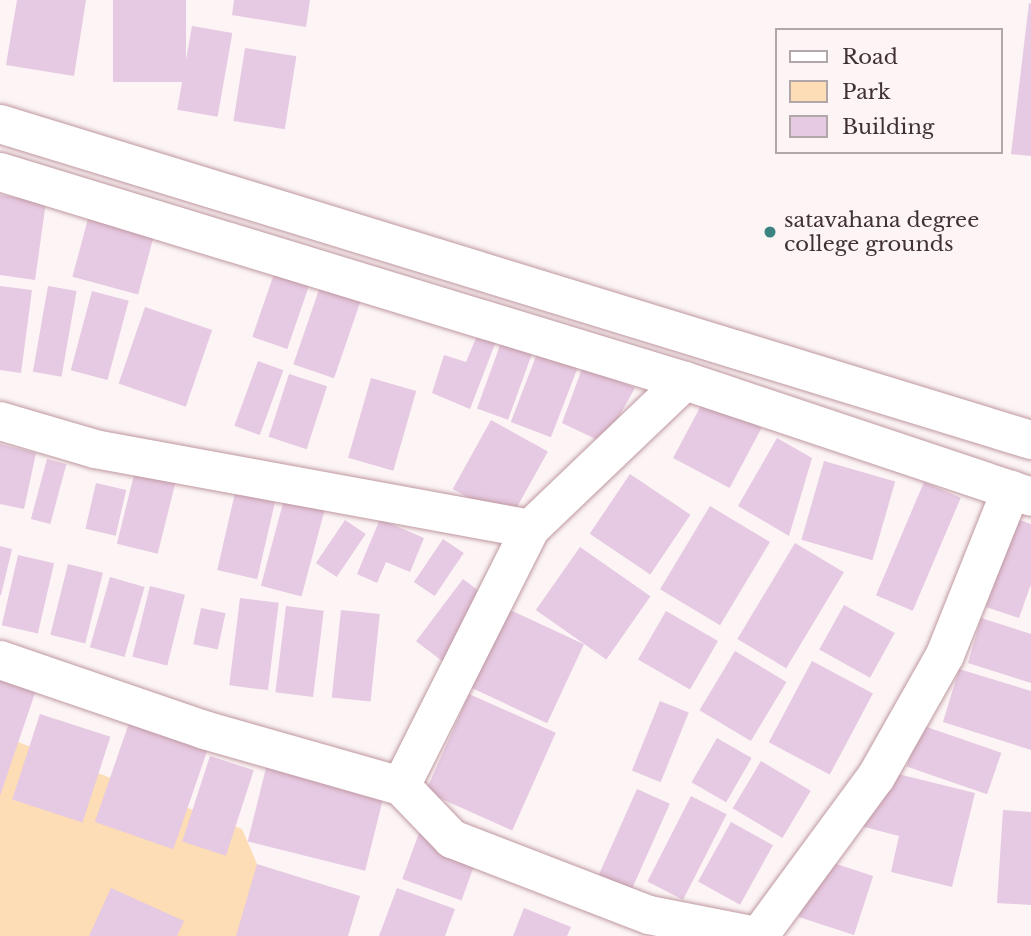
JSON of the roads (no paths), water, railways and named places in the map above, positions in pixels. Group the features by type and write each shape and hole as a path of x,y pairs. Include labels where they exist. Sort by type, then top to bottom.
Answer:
{"street":[{"path":"0,124 1031,440"},
{"path":"0,172 685,381 1021,493 945,655 876,777 757,936 649,915 452,839 401,786 204,730 0,660"},
{"path":"401,786 530,529 685,381"},
{"path":"0,421 95,449 530,529"}],"place":[{"name":"satavahana degree college grounds","path":"770,232"}]}
